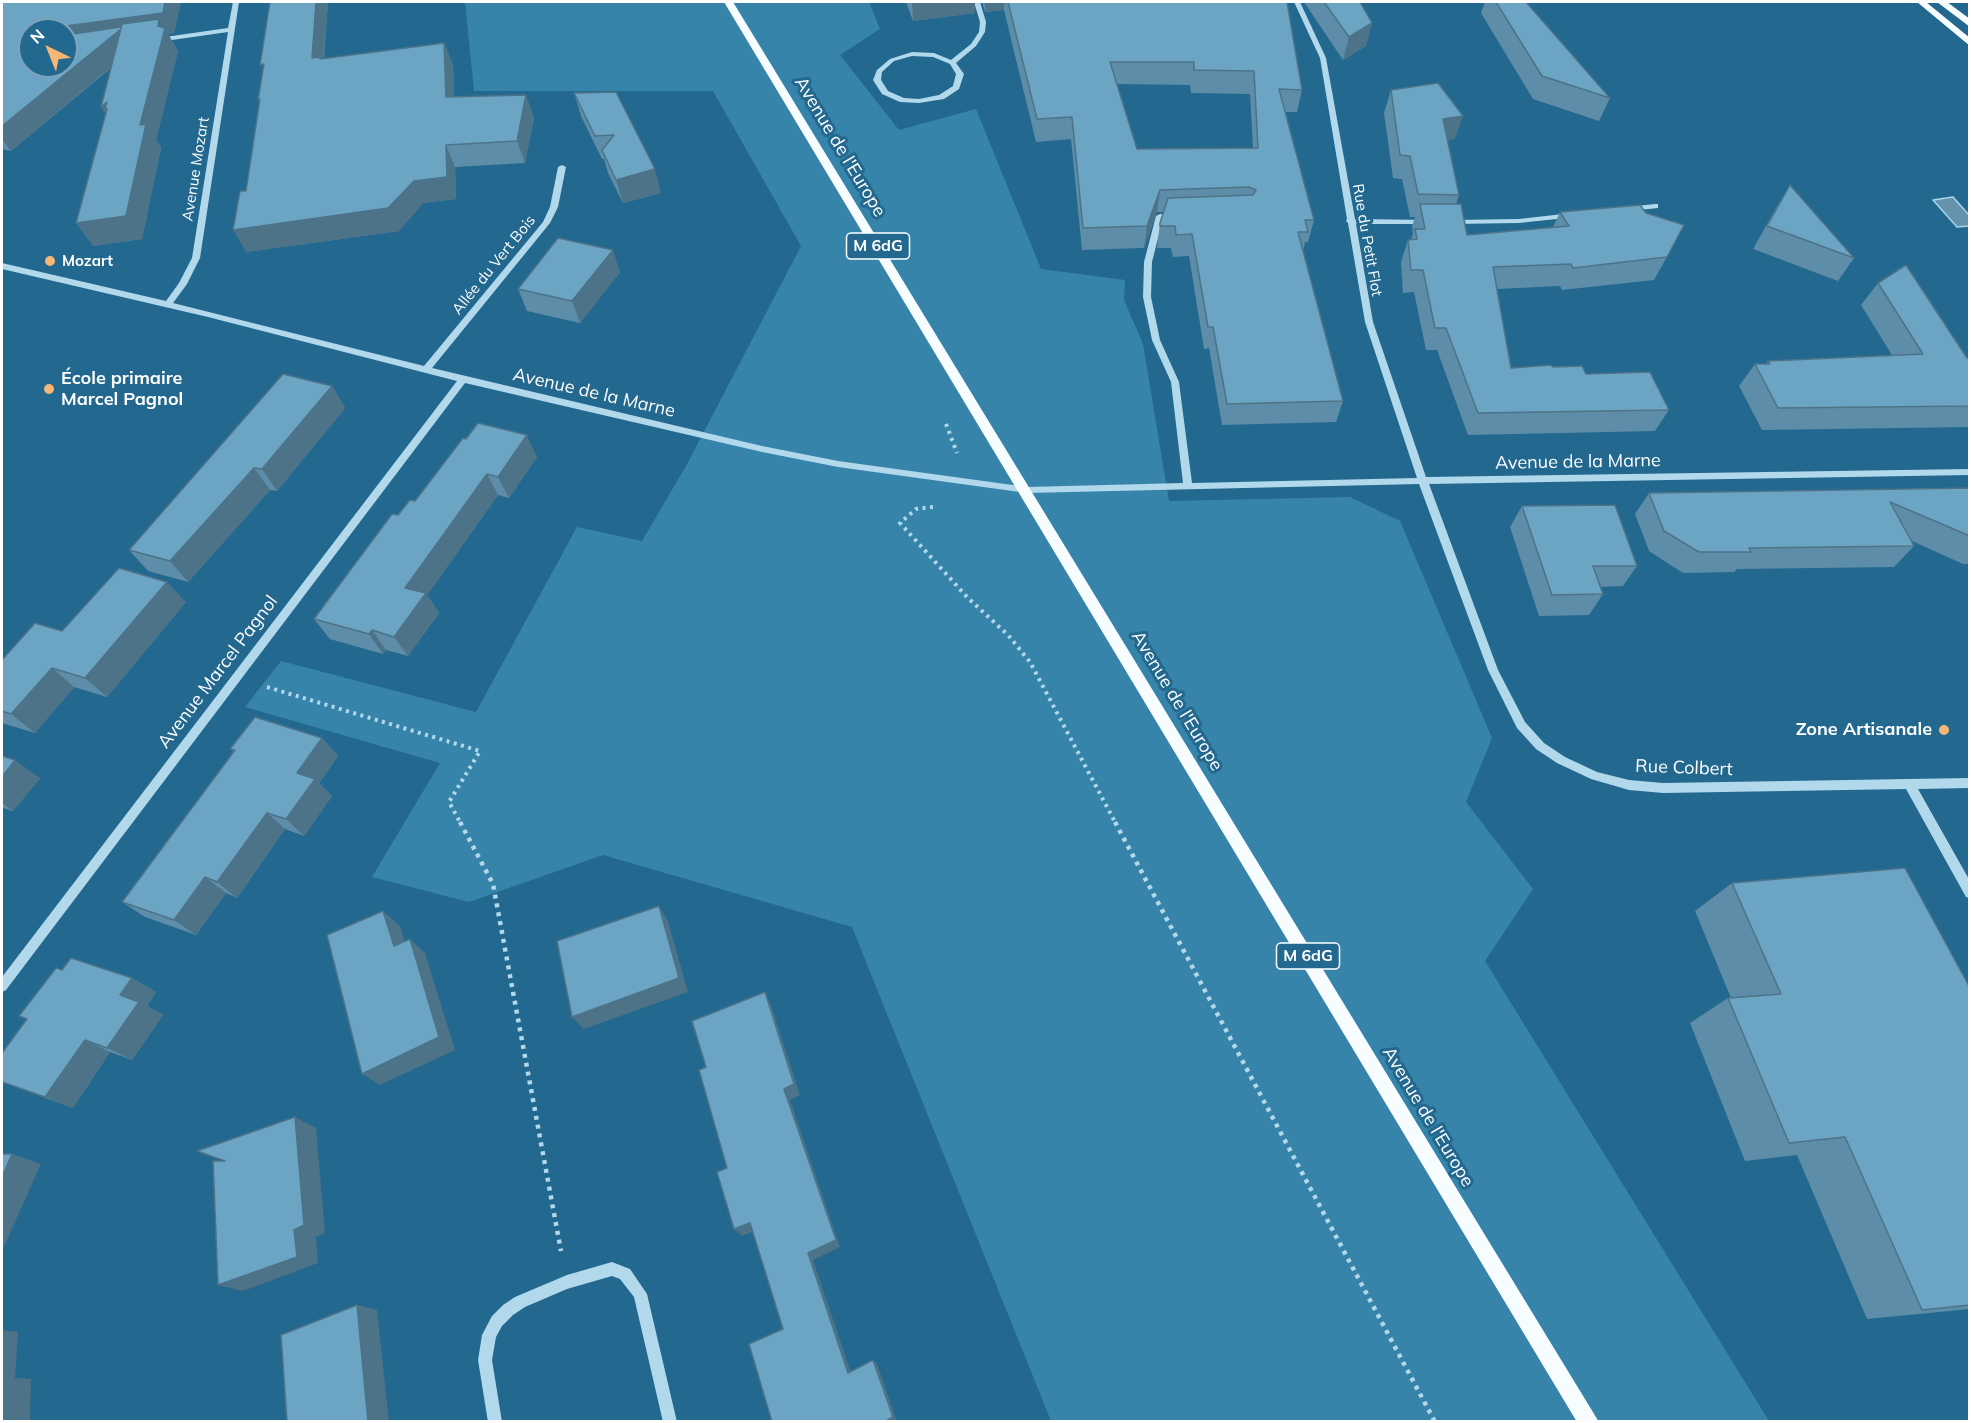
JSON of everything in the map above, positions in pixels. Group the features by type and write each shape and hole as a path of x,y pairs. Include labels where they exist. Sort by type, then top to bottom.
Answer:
{"main road":[{"name":"Avenue de l'Europe","path":"728,2 1027,490 1589,1422"},
{"path":"1921,2 1970,43"},
{"path":"1942,2 1970,24"}],"street":[{"name":"Avenue Mozart","path":"168,304 183,284 196,258 236,2"},
{"path":"952,63 974,45 982,32 983,22 977,2"},
{"name":"Rue du Petit Flot","path":"1297,2 1323,58 1368,322 1423,482"},
{"path":"145,42 231,30"},
{"path":"934,55 952,63 959,70 959,83 947,94 934,99 919,101 897,98 885,92 877,80 879,71 886,63 904,56 934,55"},
{"name":"Allée du Vert Bois","path":"426,370 546,223 554,207 562,167"},
{"path":"1621,210 1655,206"},
{"path":"1446,222 1519,221 1587,214"},
{"path":"1181,215 1160,216 1148,262 1147,297 1156,340 1175,382 1188,486"},
{"path":"1350,221 1434,222"},
{"name":"Avenue de la Marne","path":"2,266 168,304 463,379 773,451 838,464 1027,490 1970,472"},
{"name":"Avenue Marcel Pagnol","path":"2,986 463,379"},
{"name":"Rue Colbert","path":"1423,482 1508,703 1521,725 1540,746 1554,755 1595,776 1629,785 1663,788 1970,783"},
{"path":"1910,785 1970,893"},
{"path":"495,1422 485,1360 489,1335 508,1310 520,1302 567,1282 612,1269 625,1274 640,1294 670,1422"}],"path":[{"path":"944,422 967,482 957,508 916,509 900,523 966,597 1008,635 1030,662 1436,1422"},
{"path":"235,678 480,751 449,802 493,884 567,1282"}],"shaded area":[{"path":"465,2 869,2 880,29 840,55 899,130 976,109 1041,269 1125,280 1124,300 1143,344 1169,501 1350,497 1400,521 1492,738 1466,802 1533,889 1485,961 1769,1421 1051,1421 852,927 603,855 469,902 372,877 440,763 245,707 281,661 476,712 577,527 642,541 686,466 801,246 713,91 474,91"},
{"path":"1953,197 1969,215 1969,226 1957,227 1933,200"}],"building":[{"path":"2,2 165,2 163,13 78,24 78,18 18,18 18,78 61,78 2,126"},
{"path":"270,2 316,2 312,58 320,57 320,59 444,43 446,97 526,95 517,141 446,145 447,177 414,181 388,208 233,230 240,191 246,191 260,99 258,100 264,64 260,65"},
{"path":"1008,2 1287,2 1302,90 1279,89 1314,220 1305,220 1308,232 1298,232 1343,401 1227,404 1213,327 1208,327 1192,234 1176,235 1175,226 1160,226 1160,223 1168,198 1253,195 1256,190 1249,187 1160,190 1147,226 1083,228 1072,117 1037,119","holes":["1110,62 1194,62 1194,70 1254,71 1258,148 1137,149"]},
{"path":"1324,2 1360,2 1372,23 1349,37"},
{"path":"1496,2 1526,2 1610,98 1542,76"},
{"path":"159,19 158,26 165,28 140,125 146,124 126,216 76,223 107,109 105,109 107,102 101,107 122,24"},
{"path":"121,27 78,64 78,33"},
{"path":"1438,83 1463,116 1443,119 1459,195 1418,194 1410,156 1400,155 1391,90"},
{"path":"616,92 655,169 616,180 602,150 614,135 595,136 574,93"},
{"path":"1790,185 1854,258 1767,226"},
{"path":"1420,204 1461,204 1467,235 1569,226 1560,212 1640,205 1646,213 1684,225 1667,257 1573,268 1571,264 1493,267 1511,368 1551,365 1553,367 1582,366 1586,374 1650,372 1669,410 1478,413 1446,328 1435,328 1423,270 1411,270 1408,240 1417,239 1415,229 1425,229"},
{"path":"558,238 613,250 572,301 518,289"},
{"path":"1906,265 1967,358 1970,358 1970,406 1778,408 1755,364 1770,364 1768,361 1923,354 1878,283"},
{"path":"283,374 332,386 262,469 254,468 170,561 129,550"},
{"path":"478,423 527,435 498,477 487,474 405,588 426,593 394,637 372,630 369,634 314,619 392,514 398,515 410,500 415,501 463,438 466,439"},
{"path":"1970,488 1970,536 1890,502 1914,546 1749,548 1751,552 1699,552 1664,531 1649,493"},
{"path":"1615,505 1637,566 1593,566 1603,594 1552,595 1522,506"},
{"path":"119,568 167,582 85,678 52,668 11,714 2,711 2,660 35,623 62,631"},
{"path":"255,717 322,738 297,773 315,779 286,819 267,813 217,882 205,877 174,920 122,902 235,750 230,749"},
{"path":"2,756 15,760 2,777"},
{"path":"1905,868 1970,988 1970,1305 1922,1310 1845,1137 1789,1143 1728,998 1781,994 1732,883"},
{"path":"659,906 679,978 572,1017 557,941"},
{"path":"383,911 394,946 410,939 439,1037 362,1074 327,935"},
{"path":"71,958 132,978 120,995 139,1002 107,1048 85,1040 45,1097 2,1082 2,1053 27,1019 19,1016 56,968 62,970"},
{"path":"765,992 794,1084 784,1089 836,1240 808,1253 848,1373 873,1360 893,1417 884,1422 772,1422 749,1344 783,1329 750,1223 734,1229 717,1172 727,1168 699,1070 706,1067 692,1021"},
{"path":"295,1117 304,1225 294,1230 297,1257 218,1285 213,1161 225,1161 197,1151"},
{"path":"2,1154 12,1154 2,1177"},
{"path":"357,1305 368,1422 287,1422 281,1335"}],"place":[{"name":"Mozart","path":"50,261"},
{"name":"École primaire Marcel Pagnol","path":"49,389"},
{"name":"Zone Artisanale","path":"1944,730"}]}
